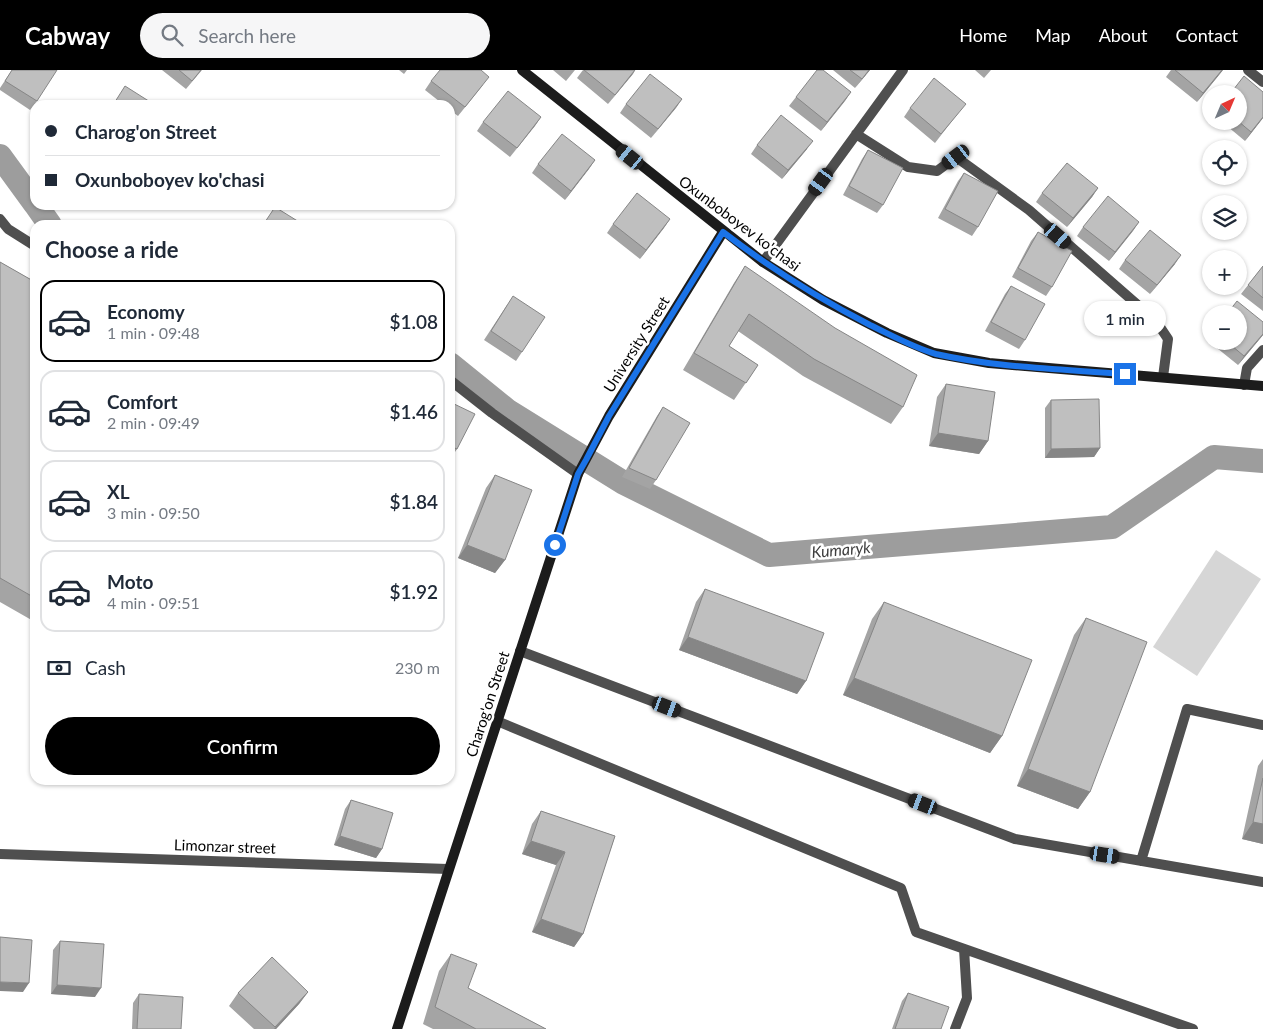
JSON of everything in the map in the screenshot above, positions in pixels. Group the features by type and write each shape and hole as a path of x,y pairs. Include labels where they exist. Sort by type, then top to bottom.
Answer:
{"main road":[{"name":"Oxunboboyev ko'chasi","path":"522,70 763,262 823,300 886,333 934,353 989,363 1263,386"},
{"name":"University Street","path":"578,474 609,416 723,232"},
{"name":"Charog'on Street","path":"397,1029 578,474"}],"street":[{"path":"763,262 903,70"},
{"path":"1248,70 1263,82"},
{"path":"856,134 908,167 937,172 956,157 1029,210 1156,321 1168,338 1164,377"},
{"path":"0,219 8,229 30,243"},
{"path":"1244,385 1247,368 1263,350"},
{"path":"455,384 492,413 578,474"},
{"path":"520,651 1015,839 1263,882"},
{"path":"1141,861 1187,709 1263,726"},
{"path":"497,721 901,888 916,932 1192,1029"},
{"name":"Limonzar street","path":"0,854 448,869"},
{"path":"955,1029 967,998 964,949"}],"shaded area":[{"path":"1216,550 1261,579 1197,676 1153,647"}],"building":[{"path":"12,70 57,70 38,100 5,81"},
{"path":"179,70 201,70 192,81"},
{"path":"440,70 481,70 489,77 465,107 431,81"},
{"path":"584,70 635,70 615,95"},
{"path":"817,70 823,70 851,92 827,122 796,97"},
{"path":"850,70 869,70 862,79"},
{"path":"1175,70 1222,70 1210,85 1202,85 1202,92"},
{"path":"650,74 682,99 658,129 626,104"},
{"path":"1244,76 1263,92 1263,117 1251,132 1248,129 1248,85 1237,85"},
{"path":"934,78 966,104 941,134 910,108"},
{"path":"125,86 147,100 116,100"},
{"path":"508,91 541,117 517,148 483,122"},
{"path":"781,115 813,141 788,170 757,145"},
{"path":"562,134 595,160 571,191 538,164"},
{"path":"868,150 903,168 883,205 849,186"},
{"path":"1067,163 1098,188 1073,218 1042,193"},
{"path":"964,173 998,191 978,227 945,209"},
{"path":"637,193 670,219 646,250 613,224"},
{"path":"1108,196 1139,222 1115,252 1083,227"},
{"path":"273,210 280,210 296,220 266,220"},
{"path":"1150,230 1181,255 1157,285 1125,260"},
{"path":"1038,232 1072,251 1052,287 1018,268"},
{"path":"0,262 30,279 30,595 0,578"},
{"path":"745,266 835,328 917,375 903,407 814,359 749,314 729,346 758,365 746,383 694,353"},
{"path":"1263,266 1263,298 1248,285"},
{"path":"1011,286 1045,304 1025,340 991,322"},
{"path":"513,296 545,317 522,352 491,331"},
{"path":"1237,301 1242,305 1234,305"},
{"path":"1247,309 1263,322 1263,334 1244,356 1237,350 1247,350"},
{"path":"946,384 995,392 988,441 938,433"},
{"path":"1099,399 1100,448 1051,449 1051,400"},
{"path":"455,404 475,414 457,449 455,448"},
{"path":"663,407 690,423 656,480 629,468"},
{"path":"495,475 532,490 505,560 467,545"},
{"path":"705,589 824,633 806,681 688,637"},
{"path":"884,602 1032,660 1002,736 854,678"},
{"path":"1086,618 1147,642 1090,792 1028,769"},
{"path":"1263,778 1263,824 1253,822"},
{"path":"351,800 393,813 382,849 340,836"},
{"path":"541,811 615,836 583,934 541,919 565,852 531,841"},
{"path":"0,937 32,940 29,983 0,982"},
{"path":"60,941 104,944 101,988 57,985"},
{"path":"451,954 477,964 468,988 546,1029 476,1029 435,1007"},
{"path":"272,957 308,992 275,1027 238,993"},
{"path":"908,993 949,1007 941,1029 895,1029"},
{"path":"139,994 183,997 181,1029 137,1029"}],"waterway":[{"name":"Kumaryk","path":"0,156 30,197"},
{"name":"Kumaryk","path":"40,210 46,220"},
{"name":"Kumaryk","path":"455,368 508,411 624,483 769,555 1112,527 1214,457 1263,461"}],"route":[{"path":"555,545 578,474 609,416 723,232 763,262 823,300 886,333 934,353 989,363 1125,374"}]}
